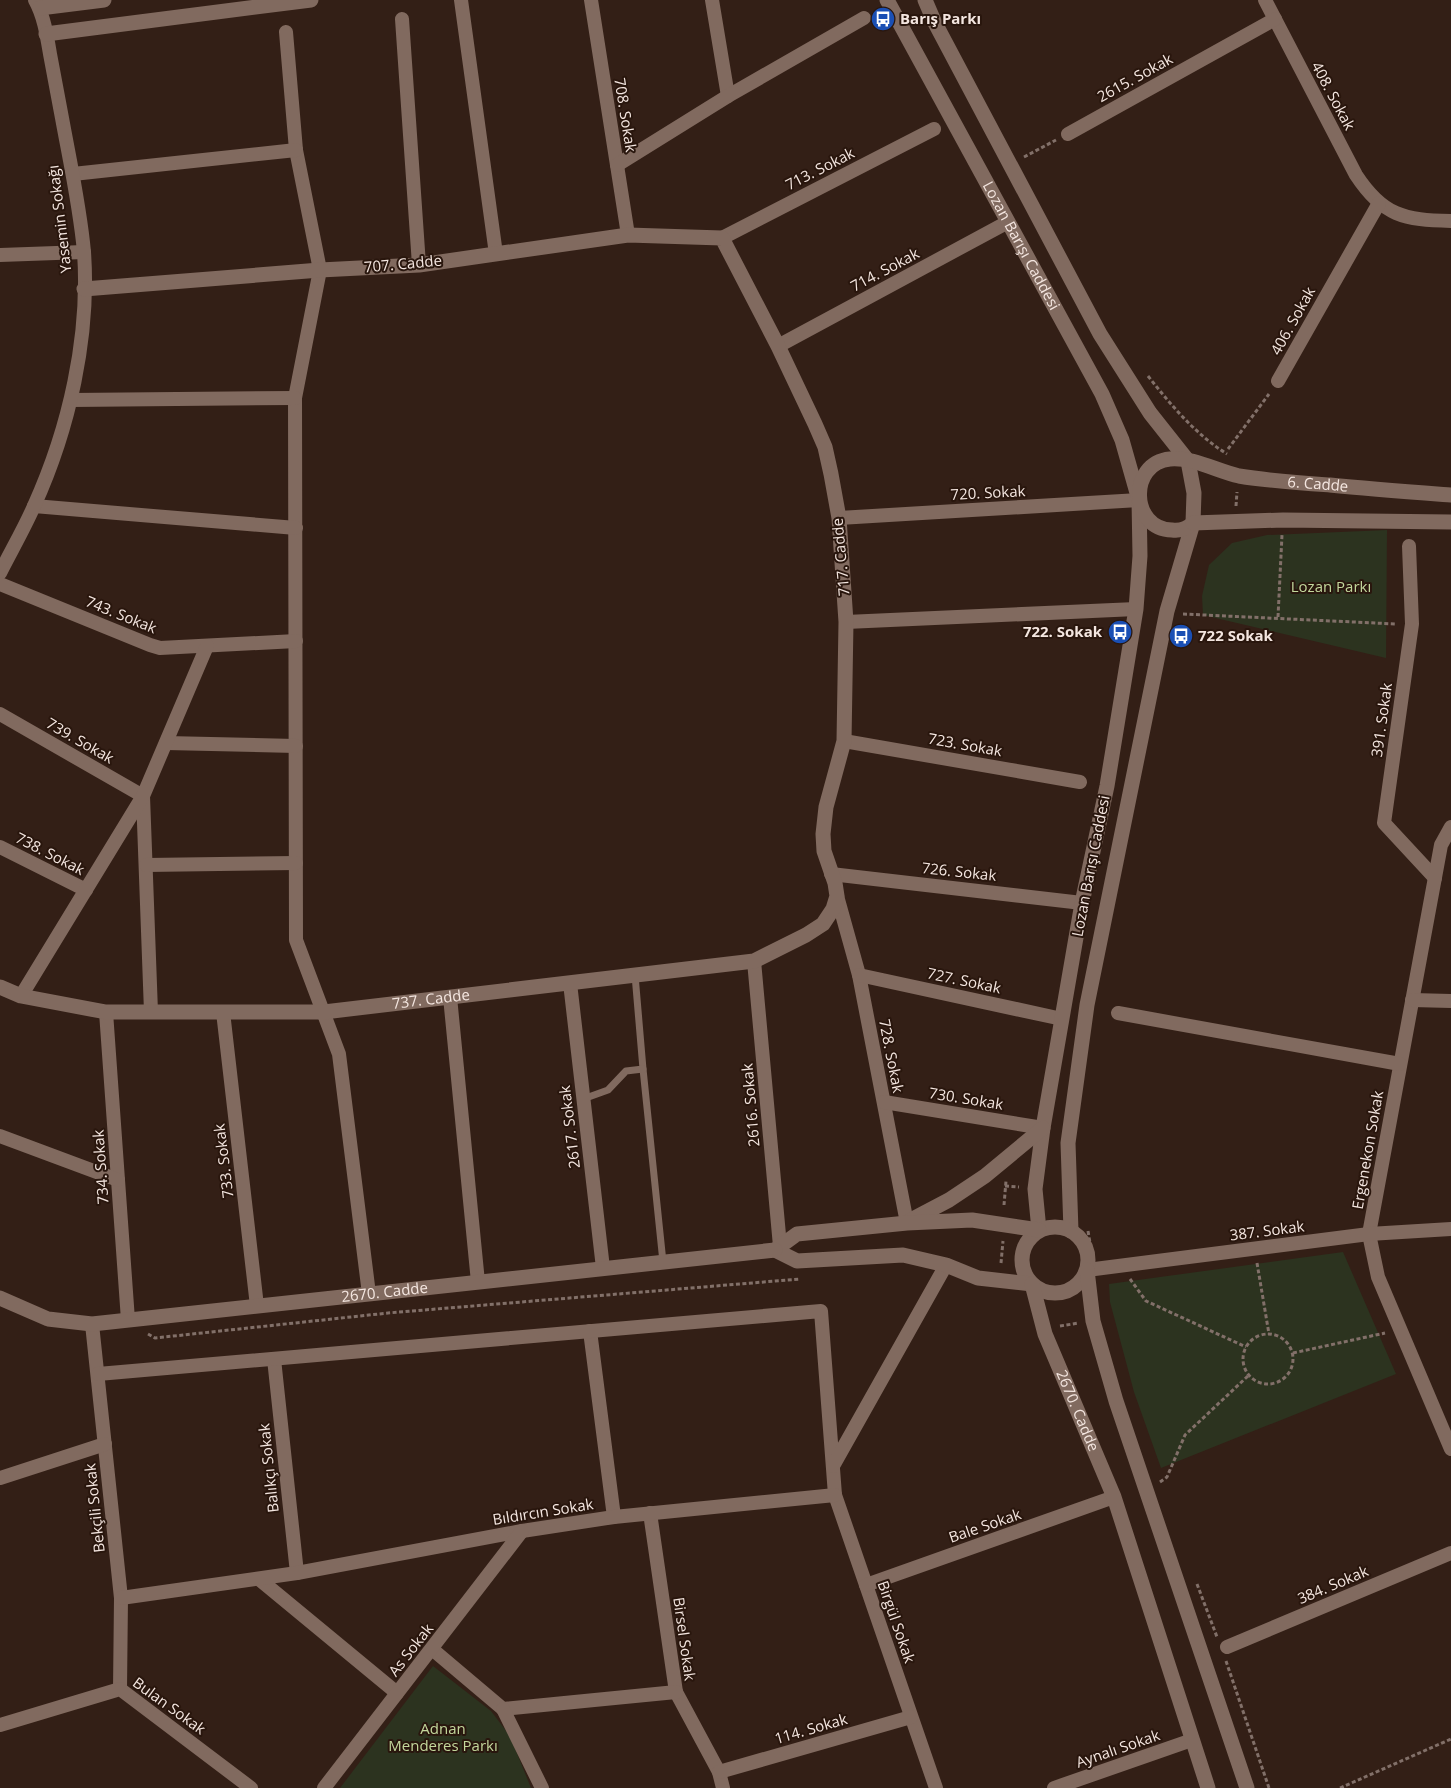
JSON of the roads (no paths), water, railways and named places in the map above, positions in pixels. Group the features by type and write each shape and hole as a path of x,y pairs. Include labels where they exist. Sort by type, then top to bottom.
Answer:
{"main road":[{"path":"37,4 104,0"},
{"path":"46,34 311,0"},
{"name":"Lozan Barışı Caddesi","path":"886,0 1102,394 1122,440 1145,515 1157,526 1167,530 1189,528 1193,523"},
{"name":"Lozan Barışı Caddesi","path":"925,0 934,21 1100,334 1150,412 1188,461 1194,494 1193,523 1168,611 1087,1005 1068,1143 1071,1231"},
{"name":"707. Cadde","path":"84,289 320,270 419,265 628,235 722,238"},
{"name":"717. Cadde","path":"722,238 778,346 825,447 839,518 846,622 844,741 826,807 823,834 824,851 835,883 837,896"},
{"name":"Lozan Barışı Caddesi","path":"1039,1230 1035,1189 1043,1128 1082,903 1107,786 1136,609 1140,556 1139,489 1142,479 1148,470 1157,463 1167,459 1188,461"},
{"name":"6. Cadde","path":"1188,461 1239,476 1298,483 1451,495"},
{"path":"1193,523 1283,520 1451,522"},
{"name":"737. Cadde","path":"0,987 21,996 106,1012 324,1012 754,960 806,935 823,924 833,909 837,896"},
{"path":"907,1223 949,1200 985,1176 1043,1128"},
{"name":"2670. Cadde","path":"0,1298 48,1319 92,1324 777,1248 797,1234 907,1223 972,1220 1039,1230"},
{"path":"1061,1227 1071,1231 1079,1236 1088,1253 1088,1263 1080,1282 1062,1292 1052,1293 1041,1290 1032,1284 1022,1266 1025,1246 1030,1237 1039,1230 1061,1227"},
{"name":"2670. Cadde","path":"777,1248 797,1260 903,1256 946,1265 978,1278 1032,1284 1045,1334 1114,1497 1208,1788"},
{"path":"1086,1270 1094,1321 1116,1401 1247,1788"}],"street":[{"path":"461,0 496,254"},
{"name":"708. Sokak","path":"591,0 628,235"},
{"path":"712,0 728,96"},
{"name":"408. Sokak","path":"1265,0 1356,175 1367,191 1379,203"},
{"name":"Yasemin Sokağı","path":"0,573 34,506 55,455 71,400 81,343 84,252 73,174 46,34 37,4"},
{"path":"617,165 728,96 864,18"},
{"path":"402,19 419,265"},
{"name":"2615. Sokak","path":"1068,134 1275,19"},
{"path":"286,32 296,150 320,270 295,398 296,940 339,1054 369,1294"},
{"name":"713. Sokak","path":"722,238 934,129"},
{"path":"73,174 296,150"},
{"path":"1379,203 1397,213 1420,220 1451,222"},
{"name":"406. Sokak","path":"1278,381 1379,203"},
{"name":"714. Sokak","path":"778,346 1008,222"},
{"path":"0,255 84,252"},
{"path":"71,400 295,398"},
{"name":"720. Sokak","path":"839,518 1139,500"},
{"path":"34,506 296,528"},
{"name":"391. Sokak","path":"1409,546 1412,624 1384,823 1435,878"},
{"name":"743. Sokak","path":"0,584 150,645 168,648 296,640"},
{"path":"846,622 1136,609"},
{"path":"21,996 144,796 208,646"},
{"name":"739. Sokak","path":"0,714 144,796"},
{"name":"723. Sokak","path":"844,741 1080,782"},
{"path":"166,743 296,746"},
{"path":"144,796 151,1012"},
{"name":"Ergenekon Sokak","path":"1451,827 1441,845 1369,1234 1378,1277 1451,1449"},
{"name":"738. Sokak","path":"0,846 86,890"},
{"path":"146,865 296,863"},
{"name":"726. Sokak","path":"831,874 1082,903"},
{"name":"728. Sokak","path":"837,896 859,975 907,1223"},
{"name":"2616. Sokak","path":"754,960 777,1248"},
{"name":"727. Sokak","path":"859,975 1062,1019"},
{"name":"2617. Sokak","path":"570,983 603,1268"},
{"path":"450,997 478,1282"},
{"path":"1412,1000 1451,1001"},
{"name":"734. Sokak","path":"106,1012 128,1320"},
{"name":"733. Sokak","path":"223,1012 257,1306"},
{"path":"1118,1013 1400,1064"},
{"name":"730. Sokak","path":"884,1102 1043,1128"},
{"path":"0,1136 118,1180"},
{"name":"387. Sokak","path":"1086,1270 1369,1234 1451,1229"},
{"path":"833,1466 946,1265"},
{"name":"Birgül Sokak","path":"590,1331 821,1312 835,1495 936,1788"},
{"name":"Bekçili Sokak","path":"92,1324 121,1598 120,1689"},
{"path":"98,1374 590,1331 614,1517"},
{"name":"Balıkçı Sokak","path":"274,1359 297,1573"},
{"path":"0,1478 105,1444"},
{"name":"Bıldırcın Sokak","path":"121,1598 297,1573 522,1531 614,1517 835,1495"},
{"name":"Bale Sokak","path":"866,1585 1114,1497"},
{"name":"Birsel Sokak","path":"650,1513 676,1692 719,1772 723,1788"},
{"name":"As Sokak","path":"324,1788 522,1531"},
{"name":"384. Sokak","path":"1227,1646 1451,1553"},
{"path":"259,1579 397,1693"},
{"path":"432,1649 503,1709 542,1788"},
{"name":"Bulan Sokak","path":"0,1725 120,1689 251,1788"},
{"path":"503,1709 676,1692"},
{"name":"114. Sokak","path":"719,1772 911,1717"},
{"name":"Aynalı Sokak","path":"1054,1788 1192,1740"}],"lane":[{"path":"635,975 663,1262"},
{"path":"583,1099 608,1090 626,1071 643,1069"}],"place":[{"name":"Barış Parkı","path":"883,19"},
{"name":"722. Sokak","path":"1120,632"},
{"name":"722 Sokak","path":"1181,636"}],"park label":[{"name":"Lozan Parkı","path":"1331,587"},
{"name":"Adnan Menderes Parkı","path":"443,1738"}]}
